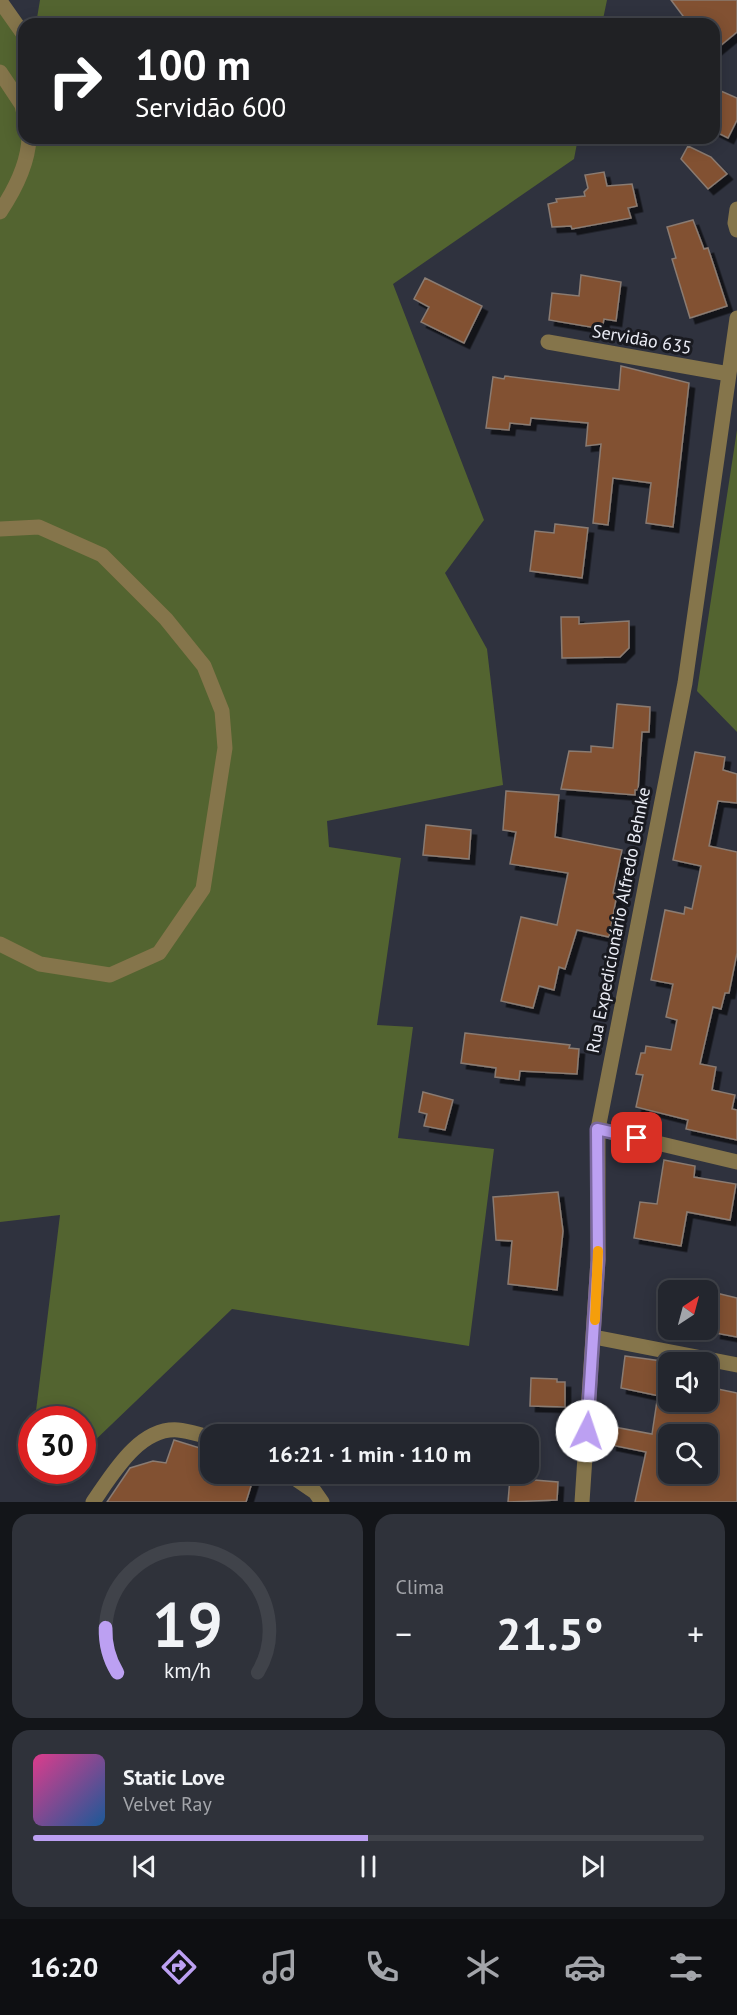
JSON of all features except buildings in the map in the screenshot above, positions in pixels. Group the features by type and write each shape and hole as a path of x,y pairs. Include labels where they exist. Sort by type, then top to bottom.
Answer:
{"street":[{"path":"0,1 18,26"},
{"path":"0,72 18,99"},
{"path":"0,212 14,192 29,144"},
{"path":"737,209 735,223 737,230"},
{"name":"Rua Expedicionário Alfredo Behnke","path":"582,1502 598,1260 597,1129 685,683 737,318"},
{"name":"Servidão 635","path":"548,342 729,374"},
{"path":"0,529 39,527 102,555 166,619 204,666 222,711 225,748 204,889 159,953 110,975 40,964 0,944"},
{"path":"597,1129 737,1162"},
{"path":"594,1337 737,1365"},
{"path":"93,1502 138,1445 148,1439 176,1430 200,1435"},
{"path":"303,1484 315,1492 322,1502"}],"green space":[{"path":"0,0 18,18 18,144 577,144 574,159 393,284 484,520 445,573 487,649 503,785 327,821 329,847 401,858 377,1025 413,1027 398,1138 494,1149 469,1346 232,1309 96,1439 96,1406 37,1406 60,1215 0,1222"},
{"path":"40,0 607,0 603,18 37,18"},
{"path":"737,430 737,732 697,691"}],"slow traffic":[{"path":"595,1320 598,1251"}],"route":[{"path":"587,1431 598,1260 597,1129 637,1138"}]}
